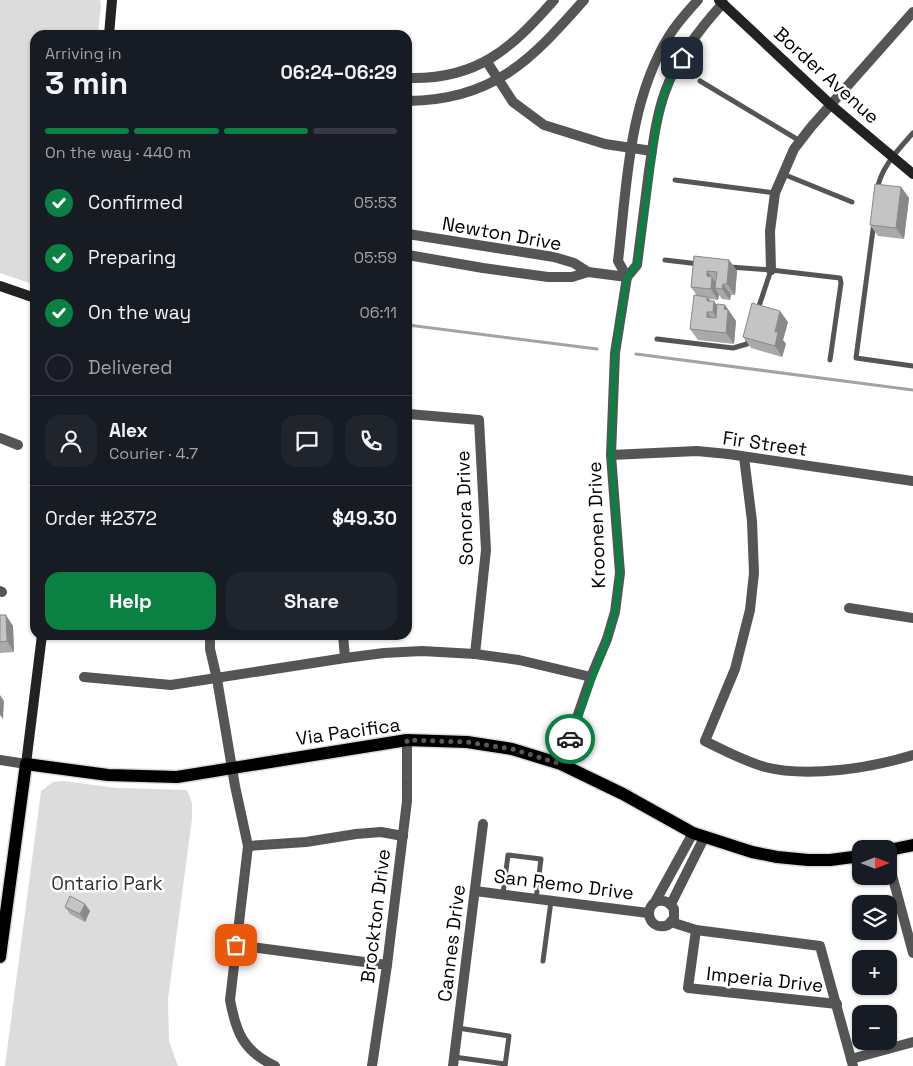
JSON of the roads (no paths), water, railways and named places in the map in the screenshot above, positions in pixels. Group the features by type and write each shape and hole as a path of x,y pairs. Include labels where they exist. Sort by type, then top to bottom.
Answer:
{"main road":[{"name":"Via Pacifica","path":"26,764 108,775 177,777 407,740 467,742 512,749 561,764 623,794 698,835 752,852 777,857 830,860 852,857"},
{"path":"0,957 26,764"},
{"path":"898,848 913,845"}],"street":[{"path":"109,30 112,0"},
{"path":"412,78 442,76 462,72 488,62 515,41 554,0"},
{"path":"412,101 446,98 497,80 530,58 584,0"},
{"name":"Kroonen Drive","path":"627,277 618,261 638,112 656,58 670,34 698,0"},
{"name":"Kroonen Drive","path":"561,764 591,677 607,639 615,612 620,573 611,455 615,353 627,277 637,265 657,122 664,93 675,69 688,47 721,2"},
{"name":"Border Avenue","path":"721,2 831,105 913,174"},
{"path":"771,270 770,232 774,194 794,150 913,12"},
{"path":"488,62 497,80 513,102 544,125 596,142 652,151"},
{"name":"Newton Drive","path":"412,235 554,257 574,263 588,272"},
{"name":"Newton Drive","path":"412,256 483,268 548,276 572,277 588,272 627,277"},
{"path":"0,286 30,296"},
{"name":"Sonora Drive","path":"412,414 479,420 486,550 475,654"},
{"path":"0,438 18,445"},
{"name":"Fir Street","path":"611,455 697,451 913,481"},
{"path":"744,457 752,521 754,573 750,610 735,669 706,741 735,756 766,767 798,770 834,771 867,766 913,755"},
{"path":"849,608 913,618"},
{"path":"26,764 41,640"},
{"path":"210,640 210,649 248,846 230,1000 234,1023 243,1040 254,1054 274,1066"},
{"path":"343,640 345,658"},
{"path":"84,677 171,685 345,658 422,651 475,654 519,660 591,677"},
{"name":"Brockton Drive","path":"372,1066 387,965 407,801 407,740"},
{"name":"Via Pacifica","path":"0,760 26,764"},
{"name":"Cannes Drive","path":"454,1062 483,824"},
{"path":"248,846 306,842 381,832 403,836"},
{"path":"655,902 663,900 671,904 675,913 672,922 668,925 659,927 651,922 648,914 651,905 655,902 698,835"},
{"path":"671,904 698,835"},
{"path":"895,885 913,954"},
{"name":"San Remo Drive","path":"475,890 648,914"},
{"path":"672,922 696,930 820,946 852,1062 913,1042"},
{"name":"Imperia Drive","path":"696,930 688,988 837,1004"},
{"path":"236,945 387,965"}],"lane":[{"path":"700,81 800,142"},
{"path":"877,196 878,183 892,156 913,133"},
{"path":"783,174 852,202"},
{"path":"675,180 774,194"},
{"path":"874,216 856,358 913,366"},
{"path":"665,260 701,264"},
{"path":"719,266 840,278 830,360"},
{"path":"755,319 771,270"},
{"path":"658,339 733,348 747,344 752,327"},
{"path":"503,894 508,855 541,859 536,899"},
{"path":"543,961 551,901"},
{"path":"454,1062 505,1065 509,1036 458,1028"}],"waterway":[{"path":"412,326 597,349"},
{"path":"636,354 913,390"}],"park label":[{"name":"Ontario Park","path":"107,883"}]}
